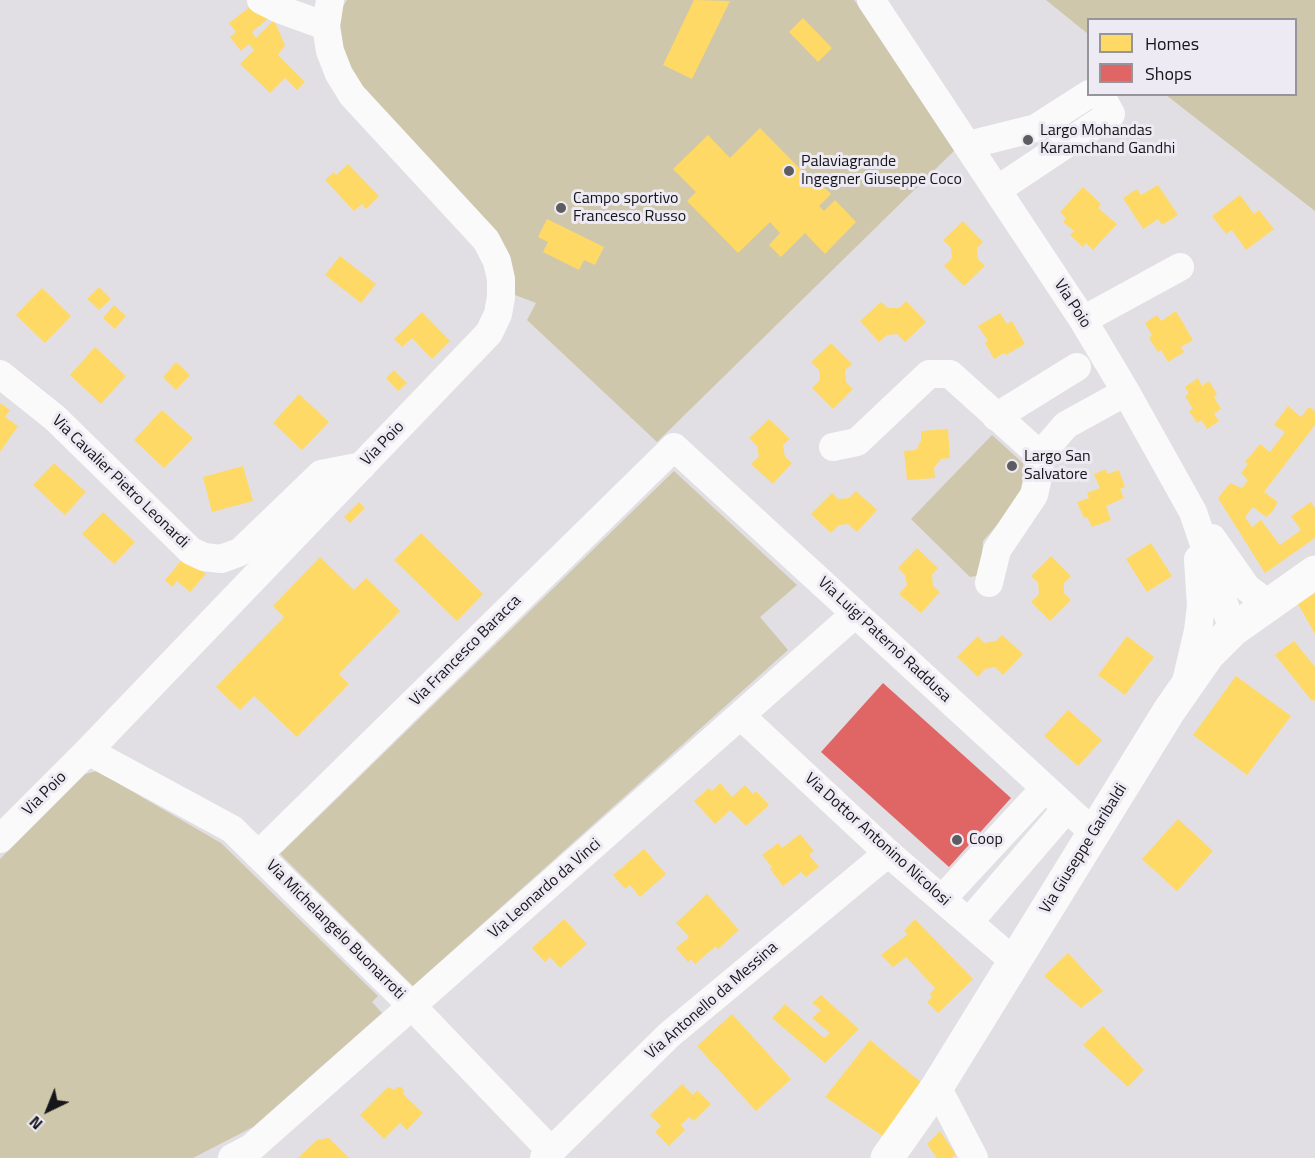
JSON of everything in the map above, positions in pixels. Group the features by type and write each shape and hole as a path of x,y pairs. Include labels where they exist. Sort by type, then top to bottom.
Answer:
{"main road":[{"name":"Via Giuseppe Garibaldi","path":"887,1158 937,1087 1094,833 1208,655 1233,630 1315,572"}],"street":[{"path":"261,0 279,9 328,13"},
{"name":"Via Poio","path":"871,0 1083,320 1126,392 1193,512 1233,630"},
{"name":"Via Poio","path":"0,839 88,751 489,333 498,314 501,279 497,261 486,240 352,95 339,74 330,51 328,13"},
{"path":"968,145 1036,128 1087,95"},
{"path":"997,190 1111,114 1101,96"},
{"path":"1036,128 1051,154"},
{"path":"1083,320 1180,267"},
{"path":"996,417 1077,367"},
{"name":"Via Cavalier Pietro Leonardi","path":"0,374 55,418 191,551 204,557 220,559 240,552 321,474 362,466"},
{"path":"833,447 857,442 929,374 950,374 1040,455"},
{"path":"989,583 997,550 1034,495 1040,455 1066,425 1126,392"},
{"name":"Via Luigi Paternò Raddusa","path":"674,447 1094,833"},
{"name":"Via Francesco Baracca","path":"258,855 674,447"},
{"path":"1193,512 1247,588 1262,599 1273,602"},
{"path":"1184,690 1198,631 1201,606 1193,512"},
{"name":"Via Leonardo da Vinci","path":"232,1158 251,1148 855,614"},
{"name":"Via Dottor Antonino Nicolosi","path":"741,716 888,853 1015,962"},
{"name":"Via Michelangelo Buonarroti","path":"88,751 232,829 412,1006 547,1154"},
{"path":"942,899 1045,788"},
{"path":"969,922 1067,808"},
{"name":"Via Antonello da Messina","path":"547,1154 669,1035 888,853"},
{"path":"937,1087 974,1158"}],"shaded area":[{"path":"347,0 854,0 890,48 956,149 657,442 527,320 536,303 515,295 362,87 342,52 337,23 340,11"},
{"path":"1046,0 1315,0 1315,211 1167,96 1297,96 1297,18 1087,18 1087,33"},
{"path":"992,435 1023,463 1025,476 1015,505 983,541 981,570 976,576 970,577 911,519"},
{"path":"674,471 797,585 760,617 788,650 413,986 280,854"},
{"path":"97,771 221,843 378,996 372,1002 382,1013 253,1127 193,1158 0,1158 0,859 85,774"}],"building: Homes":[{"path":"694,0 730,1 692,79 663,65"},
{"path":"255,3 274,14 252,32 256,38 274,20 285,45 278,55 305,82 297,90 285,78 270,93 240,64 254,50 249,44 241,51 230,37 236,32 229,23"},
{"path":"803,18 832,48 818,62 789,32"},
{"path":"760,128 814,183 817,180 831,194 819,206 824,211 835,200 856,222 825,254 805,233 781,257 769,245 780,233 770,222 738,253 687,201 696,192 673,169 708,135 730,158"},
{"path":"348,164 379,196 366,209 362,204 354,211 325,180 334,172 336,175"},
{"path":"1158,185 1178,215 1162,225 1158,219 1143,229 1123,198 1137,189 1141,195"},
{"path":"1083,187 1101,204 1098,208 1117,224 1093,250 1086,243 1083,247 1070,235 1074,231 1063,222 1066,218 1060,212"},
{"path":"1240,195 1254,214 1259,210 1274,229 1246,250 1232,230 1226,234 1212,216"},
{"path":"547,219 604,247 595,265 584,260 579,270 543,252 548,242 538,237"},
{"path":"963,221 983,242 977,248 978,259 985,266 964,286 944,266 952,258 951,248 943,240"},
{"path":"340,256 376,284 361,303 325,275"},
{"path":"99,287 111,299 99,310 87,299"},
{"path":"42,288 71,316 45,343 16,315"},
{"path":"906,301 926,322 905,342 897,334 887,335 879,342 860,321 881,302 888,308 899,308"},
{"path":"114,305 126,316 115,329 103,318"},
{"path":"1176,311 1193,340 1181,347 1184,352 1168,362 1161,350 1158,352 1149,338 1152,335 1145,323 1157,315 1161,321"},
{"path":"422,312 450,341 432,359 412,338 402,347 394,339"},
{"path":"1000,313 1007,324 1012,321 1025,344 994,359 985,343 988,341 978,326"},
{"path":"831,343 852,364 845,370 846,382 853,389 833,409 812,388 820,380 819,370 811,362"},
{"path":"95,347 126,376 101,404 70,375"},
{"path":"176,362 190,375 176,390 163,377"},
{"path":"394,370 407,383 398,391 386,378"},
{"path":"1198,378 1202,386 1209,381 1217,394 1214,397 1221,409 1214,414 1219,421 1207,429 1201,420 1197,423 1189,411 1193,409 1185,396 1189,394 1185,387"},
{"path":"299,394 329,422 302,450 273,423"},
{"path":"0,403 10,410 5,417 18,426 0,452"},
{"path":"1288,406 1301,417 1309,407 1315,411 1315,425 1264,492 1278,502 1272,512 1266,517 1253,507 1245,517 1252,527 1261,520 1280,545 1301,530 1291,516 1311,502 1315,508 1315,538 1265,573 1218,498 1230,483 1242,488 1248,480 1241,473 1248,464 1245,462 1260,444 1270,452 1277,443 1285,432 1274,425"},
{"path":"162,410 193,438 164,468 134,440"},
{"path":"769,419 790,439 783,445 785,457 792,463 773,484 751,464 759,456 757,446 749,438"},
{"path":"948,429 950,458 941,459 934,468 935,478 907,480 904,451 916,450 921,441 921,431"},
{"path":"54,463 86,492 65,515 33,485"},
{"path":"243,466 253,501 212,512 203,477"},
{"path":"1106,469 1107,474 1119,470 1125,487 1120,489 1124,498 1106,506 1111,520 1092,527 1087,517 1084,518 1077,502 1089,498 1087,493 1100,488 1094,474"},
{"path":"856,491 877,510 857,532 848,524 839,525 831,533 811,514 832,493 838,499 849,498"},
{"path":"359,502 365,508 350,523 344,517"},
{"path":"103,512 135,542 114,564 82,534"},
{"path":"421,533 483,594 457,621 394,560"},
{"path":"1151,543 1172,576 1147,592 1126,559"},
{"path":"917,548 938,568 932,575 933,586 940,592 921,613 899,594 907,585 905,575 898,568"},
{"path":"185,556 206,574 190,592 177,581 172,587 165,580"},
{"path":"1051,556 1071,576 1064,583 1064,593 1071,600 1050,621 1031,602 1039,594 1038,582 1031,576"},
{"path":"320,557 354,590 366,578 400,611 339,674 349,684 297,737 254,696 240,710 216,687 284,617 273,606"},
{"path":"1315,593 1315,634 1298,604"},
{"path":"1002,635 1023,654 1003,675 995,667 985,669 978,677 957,657 978,636 984,643 996,641"},
{"path":"1127,636 1154,657 1125,695 1098,675"},
{"path":"1294,641 1315,667 1315,699 1312,701 1275,655"},
{"path":"1236,676 1291,716 1247,775 1193,735"},
{"path":"1068,710 1102,740 1078,766 1044,736"},
{"path":"720,783 732,797 745,785 753,794 756,791 769,805 746,826 730,810 715,824 694,801 709,788 712,791"},
{"path":"1178,819 1213,851 1177,891 1142,859"},
{"path":"800,834 814,851 809,855 819,867 806,877 801,872 783,886 762,855 778,843 782,848"},
{"path":"644,849 666,874 640,897 630,885 625,889 613,875"},
{"path":"707,894 739,930 718,949 716,946 695,964 691,959 688,962 676,948 689,937 676,923"},
{"path":"564,919 587,944 560,968 550,957 545,962 532,948"},
{"path":"915,919 973,979 938,1013 927,1002 932,997 930,994 935,988 906,957 893,967 881,955 908,934 904,931"},
{"path":"1068,953 1103,991 1081,1008 1044,976"},
{"path":"821,995 859,1029 825,1063 772,1018 785,1004 824,1038 830,1033 812,1018 821,1010 812,1003"},
{"path":"732,1014 791,1079 756,1111 697,1046"},
{"path":"1103,1026 1144,1070 1128,1087 1083,1045"},
{"path":"870,1040 922,1083 887,1139 825,1097"},
{"path":"682,1084 693,1095 697,1090 711,1104 694,1121 689,1117 681,1125 685,1130 669,1146 655,1132 661,1126 650,1115"},
{"path":"388,1087 394,1090 401,1087 404,1090 403,1094 423,1113 407,1130 400,1123 384,1139 360,1115"},
{"path":"940,1131 956,1155 951,1158 937,1158 927,1144"},
{"path":"329,1138 349,1158 298,1158 317,1140"}],"building: Shops":[{"path":"883,683 1011,798 949,867 821,752"}],"place":[{"name":"Largo Mohandas Karamchand Gandhi","path":"1028,140"},
{"name":"Palaviagrande Ingegner Giuseppe Coco","path":"789,171"},
{"name":"Campo sportivo Francesco Russo","path":"561,208"},
{"name":"Largo San Salvatore","path":"1012,466"},
{"name":"Coop","path":"957,840"}]}
